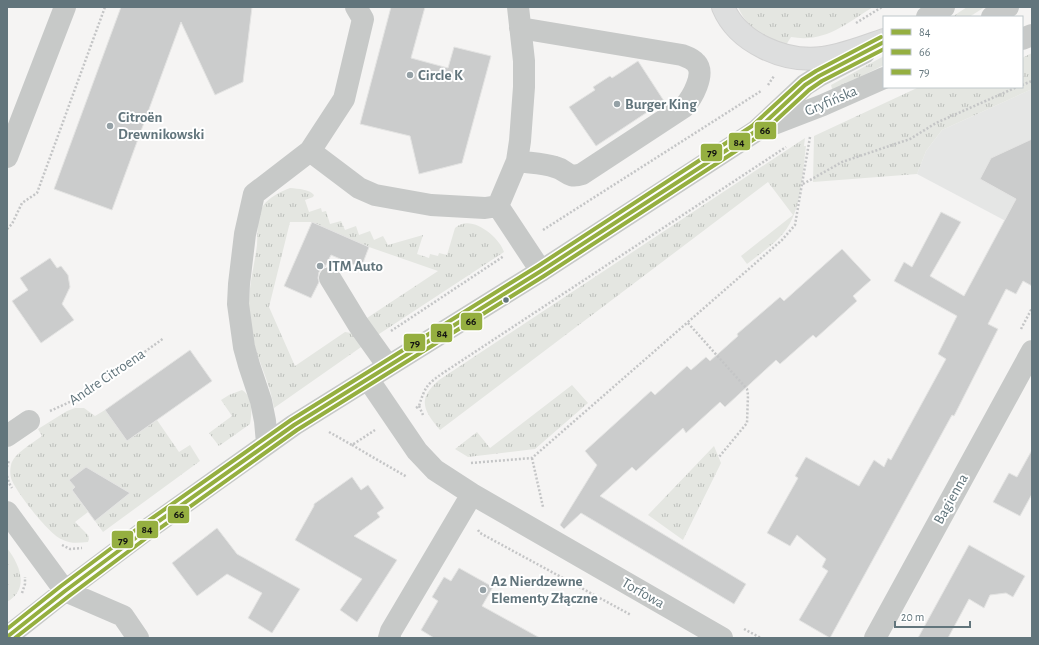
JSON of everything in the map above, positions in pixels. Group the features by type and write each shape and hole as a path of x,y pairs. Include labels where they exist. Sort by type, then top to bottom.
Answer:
{"main road":[{"path":"723,7 732,24 749,39 773,51 799,58 810,59 832,57 883,41"}],"street":[{"path":"7,157 65,7"},
{"path":"267,443 261,401 244,347 238,304 245,234 254,194 310,151 344,99 363,20 356,7"},
{"path":"929,16 944,7"},
{"path":"994,16 1008,7"},
{"path":"498,206 517,161 524,87 524,61 519,17 682,55 690,58 698,67 699,73 695,92 684,107 582,174 575,176 570,175 557,167 517,161"},
{"name":"Gryfińska","path":"7,637 144,531 294,424 368,380 541,271 756,131 805,86 819,76 883,42"},
{"name":"Gryfińska","path":"756,131 830,102 882,79"},
{"path":"310,151 359,188 375,195 431,205 485,208 498,206"},
{"path":"498,206 541,271"},
{"path":"330,278 358,324 388,366"},
{"name":"Bagienna","path":"874,638 1030,358"},
{"name":"Torfowa","path":"368,380 417,451 436,470 472,494 721,638"},
{"path":"7,436 29,421"},
{"path":"389,638 391,631 472,494"},
{"path":"7,512 65,591 123,616 138,638"}],"path":[{"path":"7,229 12,224 22,203 37,192 105,7"},
{"path":"802,184 842,162 910,139 936,123 1015,88"},
{"path":"468,464 532,458 782,240 795,225 810,136"},
{"path":"688,322 747,389 747,423 719,457"},
{"name":"Andre Citroena","path":"29,421 83,396 164,338"},
{"path":"532,458 546,521 540,533"}],"shaded area":[{"path":"1032,89 1032,235 917,174 926,151 942,130"}],"green space":[{"path":"738,7 873,7 835,31 814,37 791,37 786,45 770,39 757,31 746,21"},
{"path":"967,7 985,7 971,16 954,16"},
{"path":"1032,53 1032,89 942,130 926,151 917,174 813,182 814,136 917,88 1023,88 1023,58"},
{"path":"883,57 883,66 834,90 832,89 831,85"},
{"path":"805,138 804,146 806,146 800,195 792,219 787,229 779,238 747,264 741,256 793,215 768,182 440,430 434,423 426,410 425,399 427,393 439,380"},
{"path":"290,188 307,190 314,195 313,197 305,200 309,212 321,208 322,212 326,211 330,224 341,221 345,230 356,226 359,235 370,231 374,240 383,236 388,245 423,235 417,254 429,258 430,254 438,256 439,253 447,255 455,228 461,224 468,223 483,228 490,233 496,239 504,252 376,336 364,320 438,271 369,247 312,222 290,222 269,307 295,366 345,332 358,334 364,345 274,408 269,386 253,339 249,301 257,245 258,220 261,211 265,203 272,197"},
{"path":"572,385 588,403 535,449 468,457 455,449 477,432 490,448"},
{"path":"242,390 246,393 250,401 250,424 219,446 209,433 232,416 221,400"},
{"path":"75,408 84,408 95,416 105,410 127,441 157,420 179,452 190,445 200,461 103,532 95,521 130,493 94,472 70,480 75,487 72,490 88,512 75,522 88,535 89,539 88,542 81,543 64,541 48,529 25,501 11,478 10,470 15,457 42,436 38,429 67,411"},
{"path":"714,446 721,463 683,540 648,515"},
{"path":"7,548 19,569 21,584 14,597 7,602"}],"building":[{"name":"Citroën Drewnikowski","path":"121,7 252,7 243,82 215,95 181,22 112,210 54,189"},
{"path":"391,7 425,7 411,58 448,68 454,47 491,56 462,163 419,174 410,136 360,124"},
{"name":"Burger King","path":"638,61 664,101 596,146 569,107 595,90 593,87 610,76 612,78"},
{"path":"1032,139 1032,286 1023,281 1016,294 1006,289 988,324 998,329 954,416 952,415 830,638 799,620 828,571 822,567 826,559 797,535 790,546 767,533 798,478 795,476 806,457 859,486 874,460 884,467 888,458 891,460 946,359 938,354 957,316 894,281 904,262 912,267 941,212 961,222 930,276 964,296 1016,199 980,179 991,158"},
{"path":"312,222 369,247 361,268 331,255 325,267 319,272 319,282 311,298 284,286"},
{"path":"842,249 871,280 853,296 857,301 816,338 813,335 780,364 776,360 725,407 720,402 686,433 683,428 636,471 632,467 600,496 746,584 734,604 581,513 564,529 560,525 597,465 585,451 651,391 655,395 687,366 691,370 706,357 710,361 738,336 737,334 780,297 784,301"},
{"path":"50,258 57,268 61,266 68,275 70,287 62,304 74,320 41,343 12,301 28,290 20,278"},
{"path":"190,350 212,381 127,441 105,410"},
{"path":"1032,450 1032,494 1020,516 993,502 1009,473 1017,477"},
{"path":"86,467 130,493 95,521 72,490 75,487 69,480"},
{"path":"352,477 361,490 368,485 384,508 377,513 380,517 354,536 397,560 357,622 340,610 362,579 295,540 314,504"},
{"path":"217,528 237,554 300,589 272,633 248,618 262,593 227,574 197,596 172,563"},
{"path":"969,545 1025,576 1013,597 1006,593 990,595 984,608 969,599 948,638 918,638"},
{"path":"459,568 493,587 482,606 540,638 434,638 421,630 438,601 432,597 444,577 451,581"}],"transit line":[{"name":"79","path":"7,629 141,526 291,420 538,266 752,126 802,80 816,71 881,37"},
{"name":"84","path":"7,637 145,531 294,425 541,271 756,131 805,85 819,76 883,43"},
{"name":"66","path":"15,638 149,536 297,430 544,276 759,136 809,90 822,81 883,50"}],"place":[{"name":"Circle K","path":"410,75"},
{"name":"Burger King","path":"617,104"},
{"name":"Citroën Drewnikowski","path":"110,126"},
{"name":"ITM Auto","path":"320,266"},
{"name":"A2 Nierdzewne Elementy Złączne","path":"483,590"}]}
